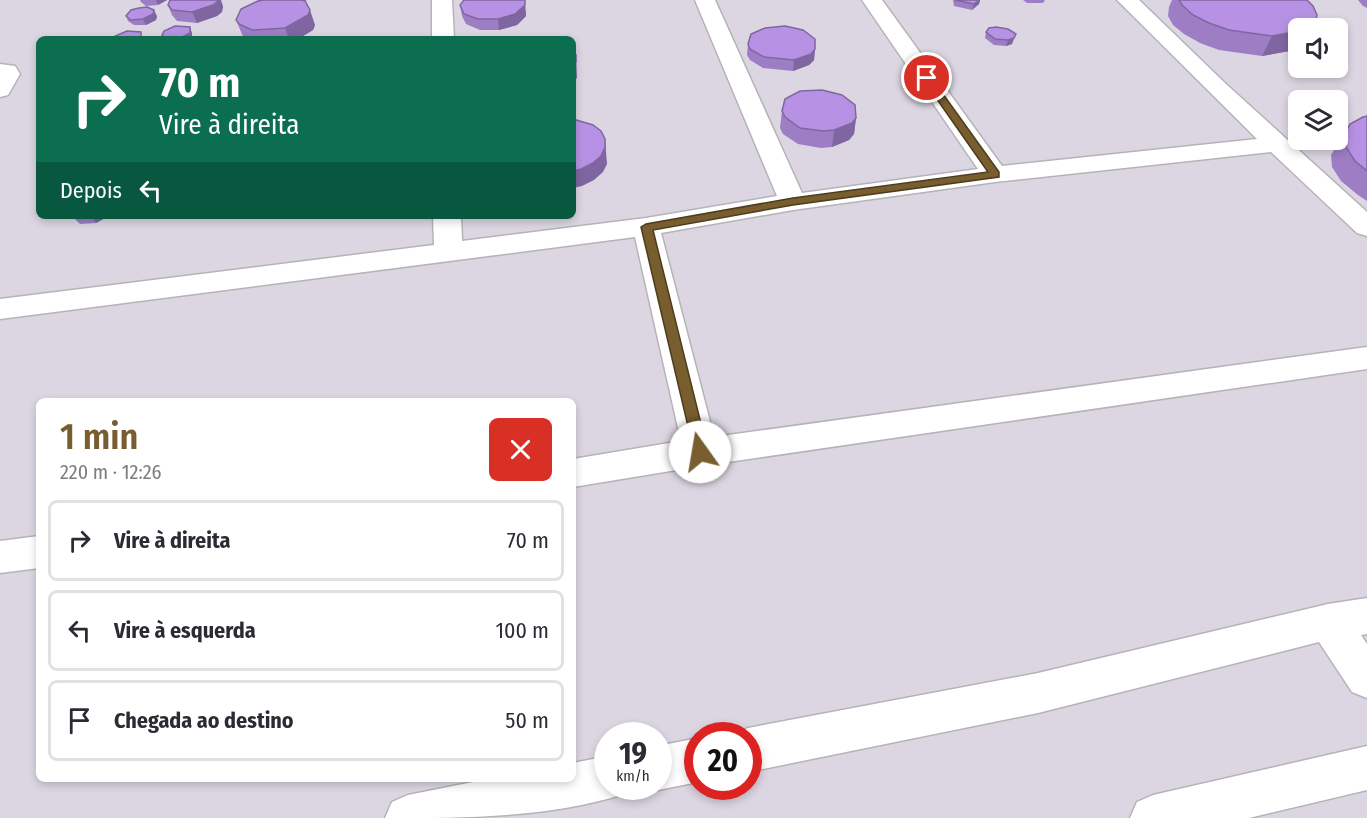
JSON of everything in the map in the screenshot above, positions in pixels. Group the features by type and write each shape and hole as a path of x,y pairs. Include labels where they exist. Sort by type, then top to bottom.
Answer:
{"lane":[{"path":"442,0 443,36"},
{"path":"705,0 793,202"},
{"path":"872,0 995,174"},
{"path":"1127,0 1367,227"},
{"path":"0,71 7,71 9,74 0,90"},
{"path":"0,309 646,227 793,202 995,174 1277,144"},
{"path":"447,219 448,253"},
{"path":"646,227 700,452"},
{"path":"576,473 700,452 1367,358"},
{"path":"0,557 36,552"},
{"path":"762,747 1038,693 1348,619 1367,678"},
{"path":"1154,818 1367,768"},
{"path":"408,818 594,781"}],"shaded area":[{"path":"0,0 1367,0 1367,818 0,818"}],"building":[{"path":"170,0 218,0 213,5 192,12 172,10 168,5"},
{"path":"264,0 301,0 305,1 310,10 308,15 285,28 252,30 239,24 236,20 241,9"},
{"path":"464,0 525,0 525,5 515,14 498,19 478,19 464,14 460,5"},
{"path":"955,0 979,0 974,4"},
{"path":"1179,0 1307,0 1317,15 1316,18 1288,18 1288,33 1272,36 1229,30 1193,15"},
{"path":"147,7 154,10 153,14 143,19 131,20 126,16 131,10"},
{"path":"175,26 190,27 190,33 184,36 164,36 164,31"},
{"path":"785,26 803,30 815,39 815,49 811,54 794,60 764,57 750,49 748,44 751,34 765,28"},
{"path":"989,28 1008,29 1016,34 1014,38 1008,40 995,39 986,32"},
{"path":"127,31 141,32 141,36 115,36"},
{"path":"822,90 842,95 855,105 856,118 852,123 834,130 823,131 800,128 785,117 782,111 785,99 800,91"},
{"path":"1367,116 1367,171 1355,161 1348,150 1348,128 1350,124"},
{"path":"576,120 593,125 601,131 605,139 605,147 601,156 576,170"}],"route":[{"path":"700,452 646,227 793,202 995,174 927,78"}]}
